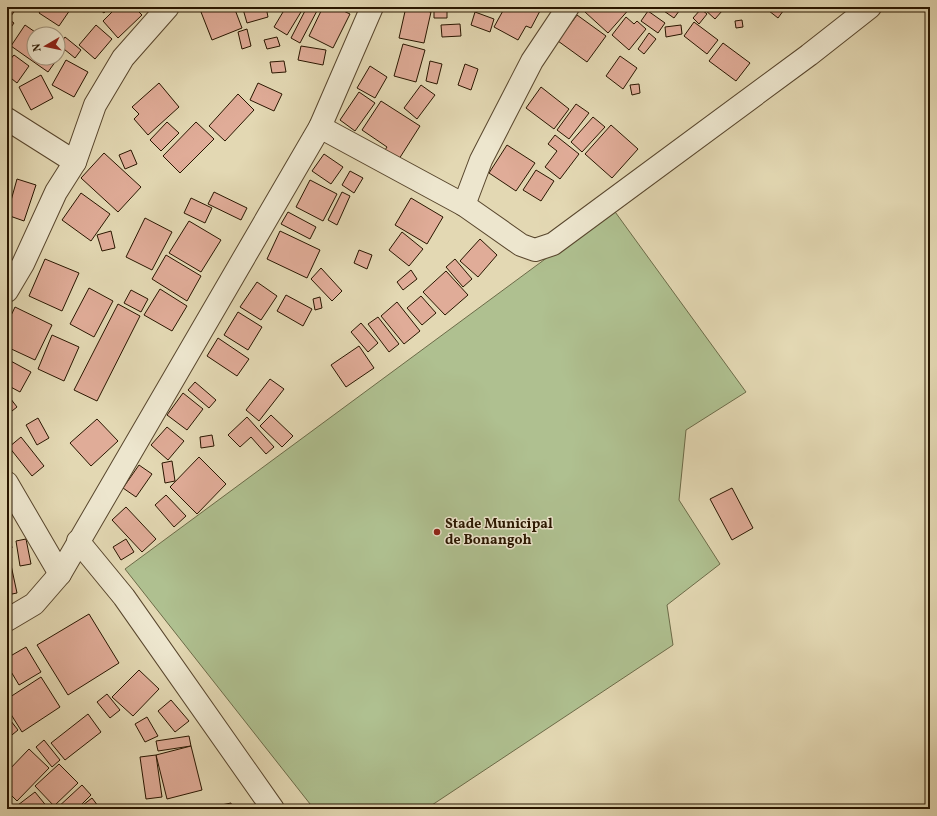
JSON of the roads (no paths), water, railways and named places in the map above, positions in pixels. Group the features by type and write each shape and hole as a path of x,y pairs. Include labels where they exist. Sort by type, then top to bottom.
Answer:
{"street":[{"path":"7,291 23,264 56,192 75,162 95,105 119,65 168,7"},
{"path":"7,620 34,604 60,574 320,127 372,7"},
{"path":"464,204 481,160 532,61 568,7"},
{"path":"320,127 464,204 521,245 535,250 553,244 810,55 870,7"},
{"path":"7,119 75,162"},
{"path":"7,483 60,574"},
{"path":"78,541 124,597 272,809"}],"place":[{"name":"Stade Municipal de Bonangoh","path":"437,532"}]}
